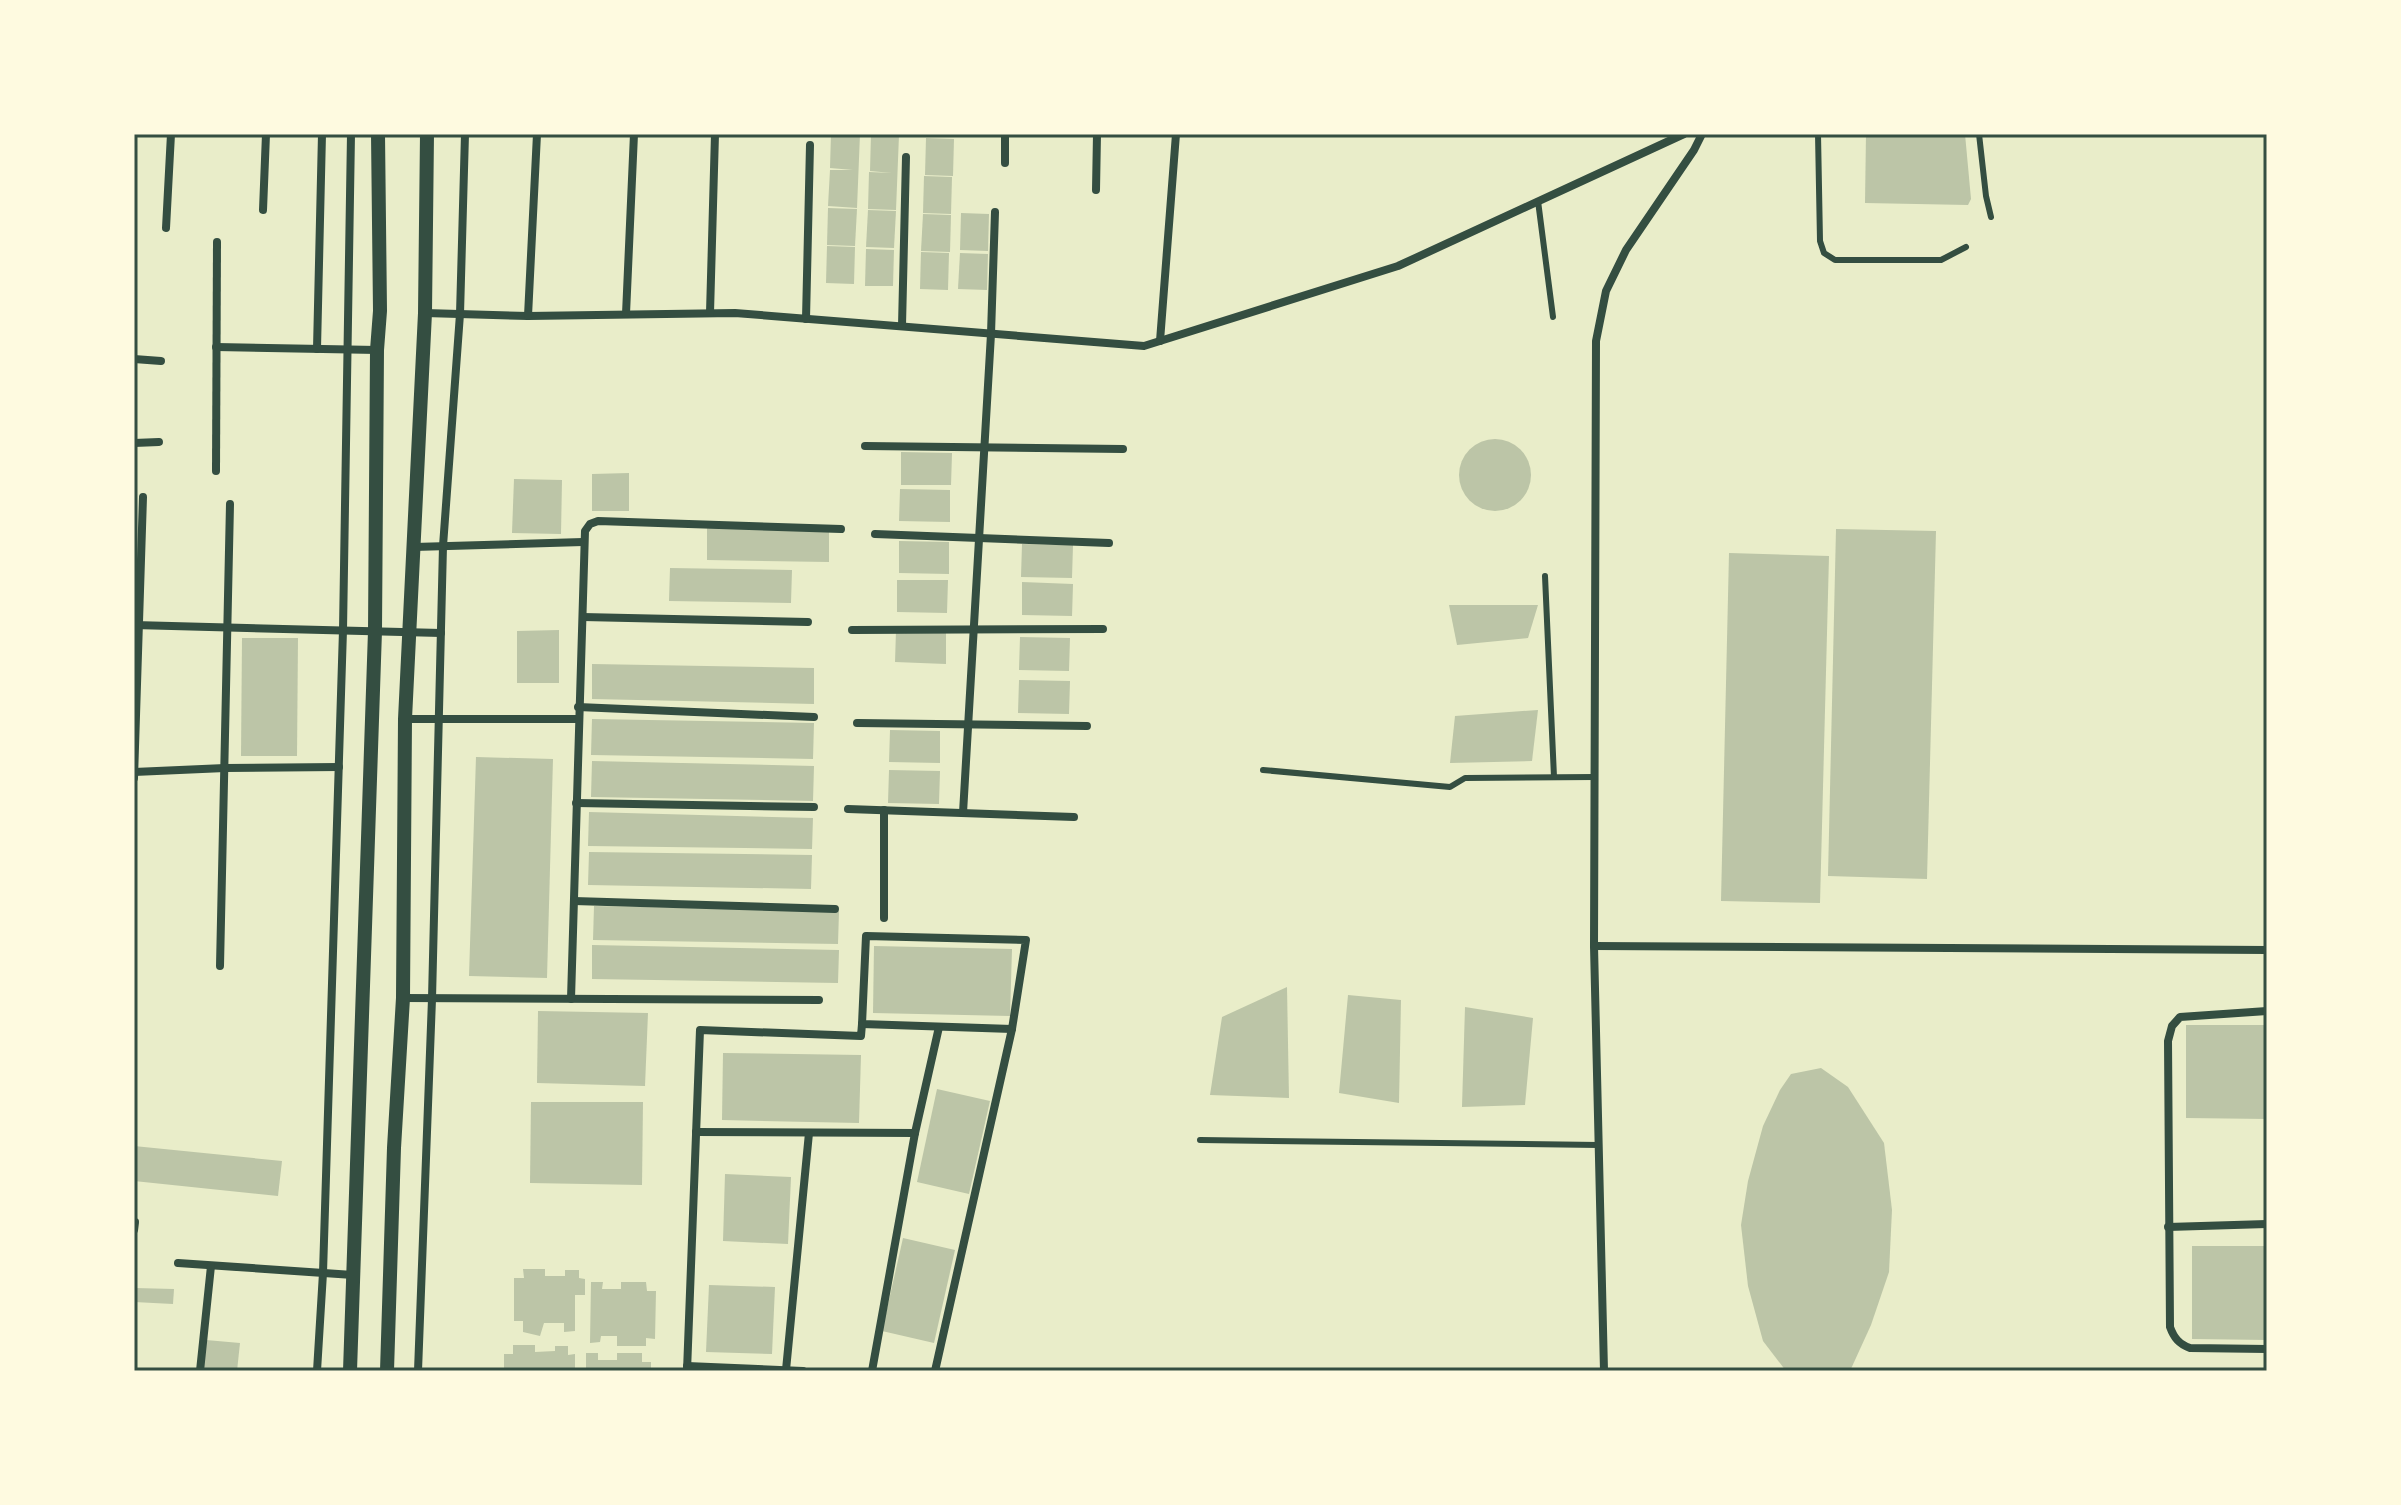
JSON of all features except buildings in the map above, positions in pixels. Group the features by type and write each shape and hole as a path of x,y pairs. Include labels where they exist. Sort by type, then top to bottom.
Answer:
{"street":[{"path":"166,228 171,134"},
{"path":"263,210 266,134"},
{"path":"317,349 322,134"},
{"path":"317,1371 323,1273 343,630 351,134"},
{"path":"350,1371 375,631 380,311 378,134"},
{"path":"387,1371 394,1148 403,998 405,719 425,313 427,134"},
{"path":"418,1371 432,999 443,546 460,314 465,134"},
{"path":"528,316 537,134"},
{"path":"626,314 634,134"},
{"path":"710,313 715,134"},
{"path":"1005,134 1005,163"},
{"path":"1096,190 1097,134"},
{"path":"1160,341 1176,134"},
{"path":"425,313 528,316 710,313 1144,346 1398,266 1684,134"},
{"path":"1604,1371 1594,946 1596,341 1606,291 1626,250 1702,134"},
{"path":"806,319 810,145"},
{"path":"902,326 906,157"},
{"path":"963,813 991,334 995,212"},
{"path":"216,471 217,242"},
{"path":"216,347 377,350"},
{"path":"134,359 161,361"},
{"path":"134,443 159,442"},
{"path":"865,446 1123,449"},
{"path":"143,497 138,529 134,774 225,768 339,767"},
{"path":"220,966 230,504"},
{"path":"571,999 585,531 590,524 598,521 841,529"},
{"path":"875,534 1109,543"},
{"path":"414,547 583,542"},
{"path":"583,617 808,622"},
{"path":"137,626 441,633"},
{"path":"852,630 1103,629"},
{"path":"578,707 814,717"},
{"path":"405,719 578,719"},
{"path":"857,723 1087,726"},
{"path":"576,803 814,807"},
{"path":"848,809 1074,817"},
{"path":"884,810 884,918"},
{"path":"574,901 835,909"},
{"path":"803,1371 687,1368 700,1030 861,1036 866,936 1026,940 1012,1029 935,1371"},
{"path":"1594,946 2267,950"},
{"path":"403,998 819,1000"},
{"path":"2267,1011 2180,1017 2172,1026 2168,1041 2169,1317 2173,1336 2181,1345 2202,1350 2267,1349"},
{"path":"862,1024 1012,1029"},
{"path":"872,1371 915,1133 939,1027"},
{"path":"696,1132 915,1133"},
{"path":"786,1370 809,1133"},
{"path":"134,1230 135,1222"},
{"path":"2168,1227 2267,1224"},
{"path":"178,1263 353,1275"},
{"path":"200,1371 211,1266"}],"lane":[{"path":"1818,134 1820,241 1824,253 1835,260 1941,260 1966,247"},
{"path":"1979,134 1991,217"},
{"path":"1538,201 1553,317"},
{"path":"1545,576 1554,777"},
{"path":"1263,770 1450,787 1465,778 1595,777"},
{"path":"1200,1140 1599,1145"}]}
